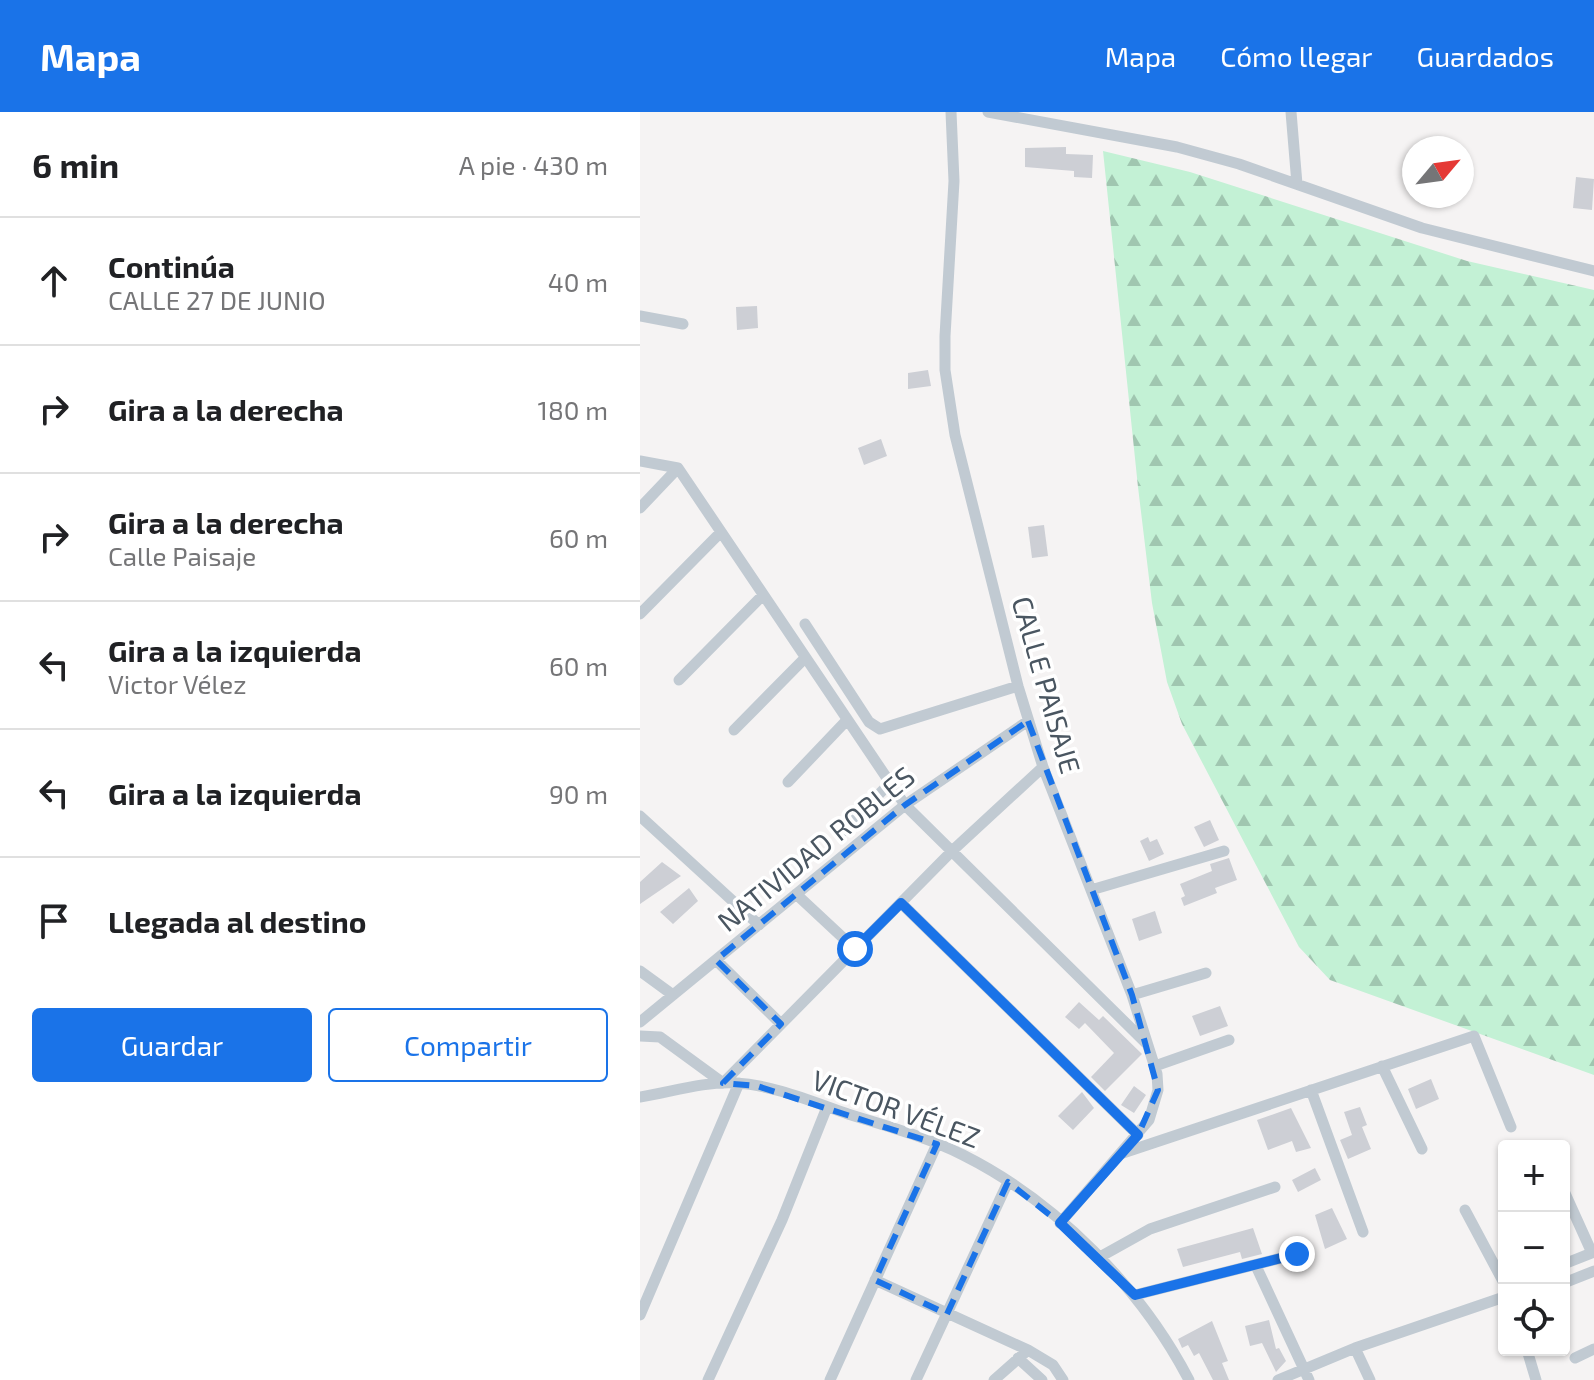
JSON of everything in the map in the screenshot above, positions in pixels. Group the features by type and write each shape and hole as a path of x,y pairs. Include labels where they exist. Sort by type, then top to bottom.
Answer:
{"street":[{"name":"CALLE PAISAJE","path":"951,112 954,181 945,336 948,394 1028,721 1132,995 1155,1066 1158,1090 1155,1106 1138,1135 1060,1223"},
{"path":"988,112 1153,141 1297,184 1459,239 1594,271"},
{"path":"1291,112 1297,184"},
{"path":"640,316 683,324"},
{"path":"640,461 678,468 905,805 1149,1046"},
{"path":"640,508 678,468"},
{"path":"640,614 721,532"},
{"path":"679,680 763,595"},
{"path":"805,624 869,722 880,729 1018,686"},
{"path":"734,730 805,658"},
{"path":"788,782 847,720"},
{"name":"NATIVIDAD ROBLES","path":"640,1022 905,805 1028,721"},
{"path":"640,1036 660,1037 723,1083 952,851 1043,767"},
{"path":"842,832 889,784"},
{"path":"640,816 759,925"},
{"path":"1091,890 1224,851"},
{"path":"796,894 855,949"},
{"path":"901,903 1138,1135"},
{"path":"716,960 781,1024"},
{"path":"640,971 673,995"},
{"path":"1132,995 1206,973"},
{"path":"1123,1153 1474,1036 1511,1127"},
{"path":"1155,1066 1229,1040"},
{"path":"1382,1066 1422,1149"},
{"path":"640,1315 739,1083"},
{"name":"VICTOR VÉLEZ","path":"640,1097 739,1083 827,1107 937,1144 1008,1182 1098,1258 1135,1295 1154,1320 1189,1380"},
{"path":"1311,1090 1363,1232"},
{"path":"708,1380 782,1220 827,1107"},
{"path":"830,1380 937,1144"},
{"path":"916,1380 1008,1182"},
{"path":"1098,1258 1150,1229 1275,1187"},
{"path":"1465,1210 1498,1272"},
{"path":"1570,1216 1593,1253 1570,1262"},
{"path":"1135,1295 1297,1254"},
{"path":"1256,1266 1309,1380"},
{"path":"1570,1281 1594,1271"},
{"path":"875,1280 1023,1354 1053,1365 1063,1380"},
{"path":"1278,1380 1355,1348 1498,1299"},
{"path":"1355,1348 1370,1380"},
{"path":"1575,1358 1594,1349"},
{"path":"994,1380 1023,1354"},
{"path":"1023,1354 1042,1380"},
{"path":"1529,1356 1536,1380"}],"highlighted area":[{"path":"1028,721 1132,995 1158,1090 1138,1135 1060,1223 1008,1182 947,1314 875,1280 937,1144 757,1086 723,1083 781,1024 716,960 905,805"}],"green space":[{"path":"1103,151 1190,172 1467,261 1594,290 1594,1075 1330,980 1299,947 1182,724 1167,682 1152,603 1138,487"}],"building":[{"path":"1066,147 1066,154 1093,155 1092,178 1074,177 1074,171 1025,167 1025,148"},
{"path":"1576,177 1594,179 1592,210 1573,208"},
{"path":"757,306 758,328 737,330 736,307"},
{"path":"928,370 931,386 908,389 908,373"},
{"path":"881,439 887,456 864,465 858,448"},
{"path":"1044,525 1048,556 1032,558 1028,527"},
{"path":"1210,820 1219,840 1204,847 1194,827"},
{"path":"1148,837 1150,842 1157,839 1164,854 1149,861 1140,841"},
{"path":"1229,858 1237,880 1215,888 1217,893 1184,906 1181,898 1185,896 1180,884 1212,871 1210,864"},
{"path":"662,862 681,876 640,904 640,882"},
{"path":"689,888 698,901 673,924 660,912"},
{"path":"1155,911 1162,933 1139,941 1132,919"},
{"path":"1079,1002 1099,1020 1103,1016 1142,1054 1105,1091 1091,1077 1114,1053 1085,1023 1079,1029 1065,1017"},
{"path":"1220,1006 1228,1026 1200,1036 1192,1016"},
{"path":"1431,1079 1439,1099 1416,1109 1408,1089"},
{"path":"1134,1086 1146,1095 1134,1113 1121,1105"},
{"path":"1082,1092 1094,1108 1073,1130 1058,1116"},
{"path":"1360,1107 1367,1125 1362,1127 1371,1149 1348,1159 1340,1140 1352,1135 1344,1112"},
{"path":"1291,1108 1311,1148 1296,1152 1292,1141 1268,1150 1257,1120"},
{"path":"1315,1168 1321,1180 1298,1192 1292,1180"},
{"path":"1332,1208 1347,1239 1325,1249 1315,1215"},
{"path":"1253,1228 1262,1254 1242,1259 1240,1252 1183,1267 1177,1249"},
{"path":"1269,1320 1276,1349 1279,1348 1286,1361 1276,1372 1262,1343 1250,1346 1245,1326"},
{"path":"1212,1321 1228,1361 1222,1363 1229,1380 1213,1380 1199,1353 1194,1356 1188,1345 1182,1348 1178,1339"}],"route":[{"path":"855,949 901,903 1138,1135 1060,1223 1135,1295 1240,1271 1297,1254"}]}
